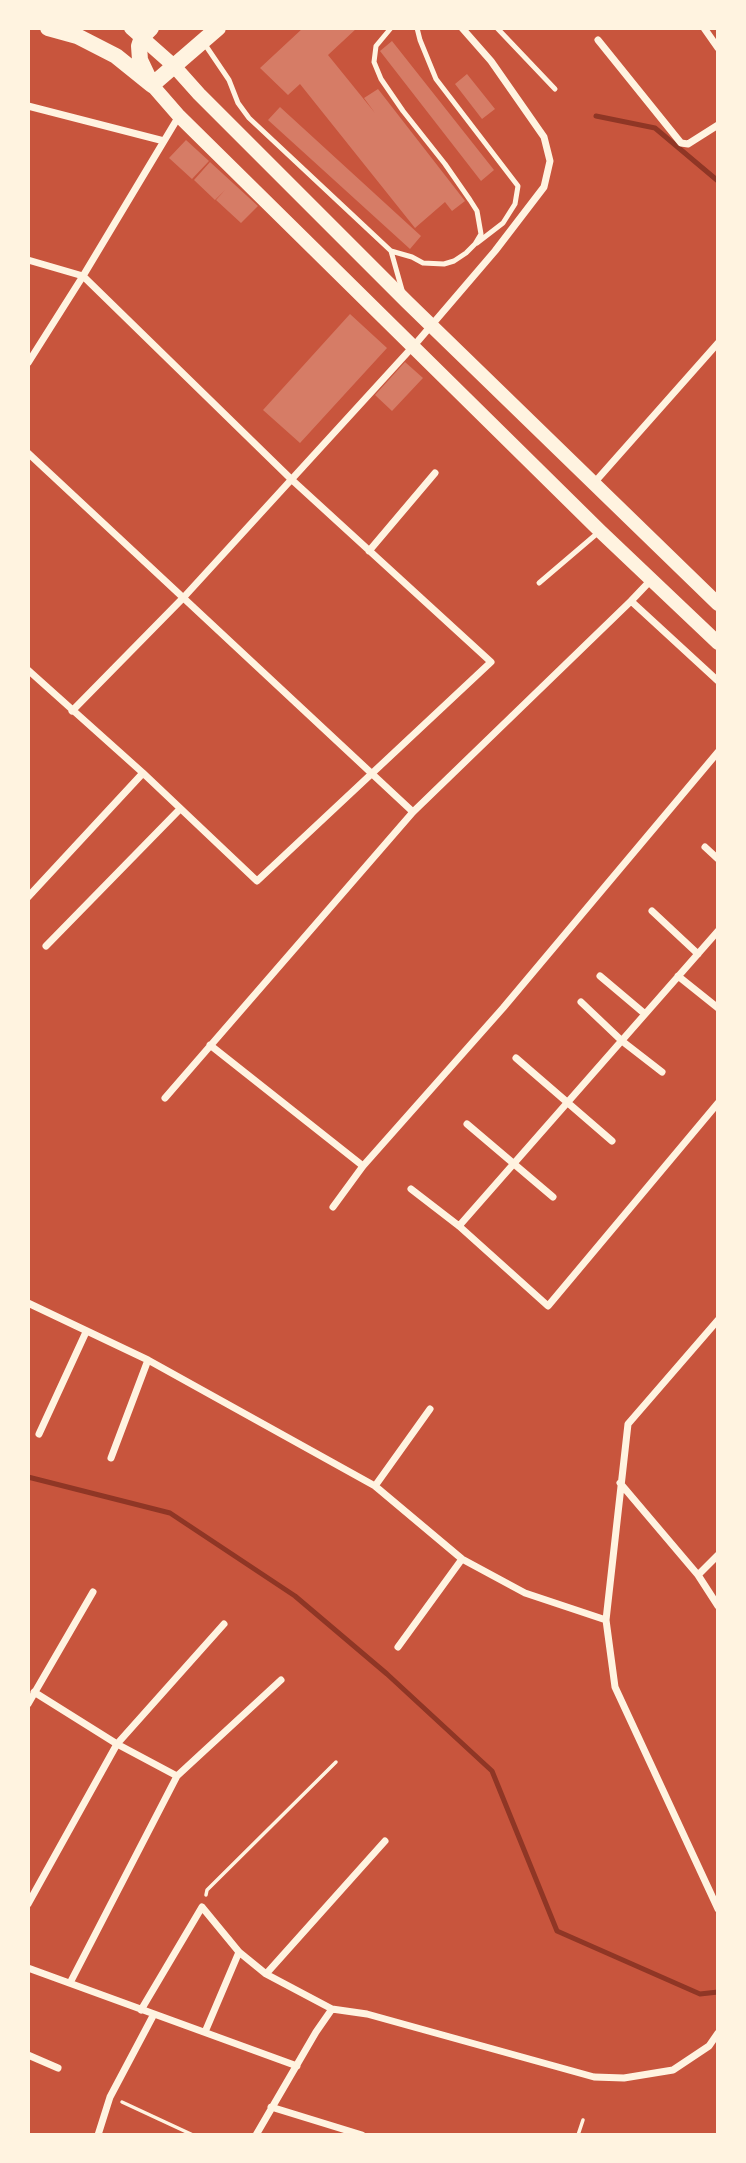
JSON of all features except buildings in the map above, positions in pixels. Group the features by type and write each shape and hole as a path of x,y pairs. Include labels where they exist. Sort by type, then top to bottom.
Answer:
{"main road":[{"path":"48,28 77,36 116,56 152,85 179,116 412,346 650,580 718,643"},
{"path":"152,85 218,28"},
{"path":"141,31 140,60 152,85"},
{"path":"141,31 208,104 431,326 718,604"}],"street":[{"path":"72,711 184,597 431,326 495,251 544,187 550,162 544,137 491,61 463,28"},
{"path":"704,28 718,48"},
{"path":"598,40 681,143 688,144 718,125"},
{"path":"28,106 164,141"},
{"path":"28,363 179,116"},
{"path":"28,260 83,276 291,479 491,662 257,881 143,773 28,670"},
{"path":"593,484 718,343"},
{"path":"28,453 413,812"},
{"path":"369,551 435,473"},
{"path":"165,1098 413,812 650,580"},
{"path":"631,601 718,681"},
{"path":"332,1208 363,1166 503,1008 718,752"},
{"path":"28,897 143,773"},
{"path":"46,946 180,809"},
{"path":"705,847 718,859"},
{"path":"652,911 698,954"},
{"path":"459,1226 718,931"},
{"path":"600,976 645,1014"},
{"path":"678,976 718,1008"},
{"path":"581,1002 622,1041 662,1072"},
{"path":"210,1045 363,1166"},
{"path":"516,1058 612,1141"},
{"path":"411,1189 459,1226 548,1306 717,1107"},
{"path":"467,1124 553,1197"},
{"path":"28,1303 148,1360 375,1486 462,1559 525,1594 606,1620"},
{"path":"718,1320 628,1424 606,1620 615,1687 718,1909"},
{"path":"39,1434 86,1332"},
{"path":"111,1458 148,1360"},
{"path":"375,1486 430,1409"},
{"path":"620,1483 698,1575 718,1605"},
{"path":"698,1575 718,1555"},
{"path":"398,1647 462,1559"},
{"path":"28,1704 93,1592"},
{"path":"28,1904 117,1744 224,1624"},
{"path":"70,1983 177,1776 281,1680"},
{"path":"34,1692 117,1744 177,1776"},
{"path":"266,1974 385,1841"},
{"path":"141,2010 202,1908 239,1952 266,1974 332,2010 367,2014 594,2077 624,2078 673,2070 709,2046 718,2033"},
{"path":"205,2032 239,1952"},
{"path":"29,1970 297,2066"},
{"path":"256,2135 316,2032 332,2010"},
{"path":"97,2135 110,2097 154,2014"},
{"path":"28,2055 58,2068"},
{"path":"271,2107 362,2135"}],"lane":[{"path":"391,28 376,46 374,62 381,79 403,111 445,163 470,200 480,222 481,234 475,244"},
{"path":"203,41 229,80 238,103 249,118 391,251 424,263 444,264 454,261 503,223 515,204 518,186 436,79 417,28"},
{"path":"497,28 555,89"},
{"path":"391,251 407,302"},
{"path":"540,583 600,531"}],"path":[{"path":"202,1908 207,1890 336,1762"},
{"path":"110,2097 193,2135"},
{"path":"578,2135 583,2120"}],"waterway":[{"path":"596,116 655,128 718,181"},
{"path":"28,1477 170,1513 295,1596 387,1674 492,1771 557,1931 700,1994 718,1992"}]}
